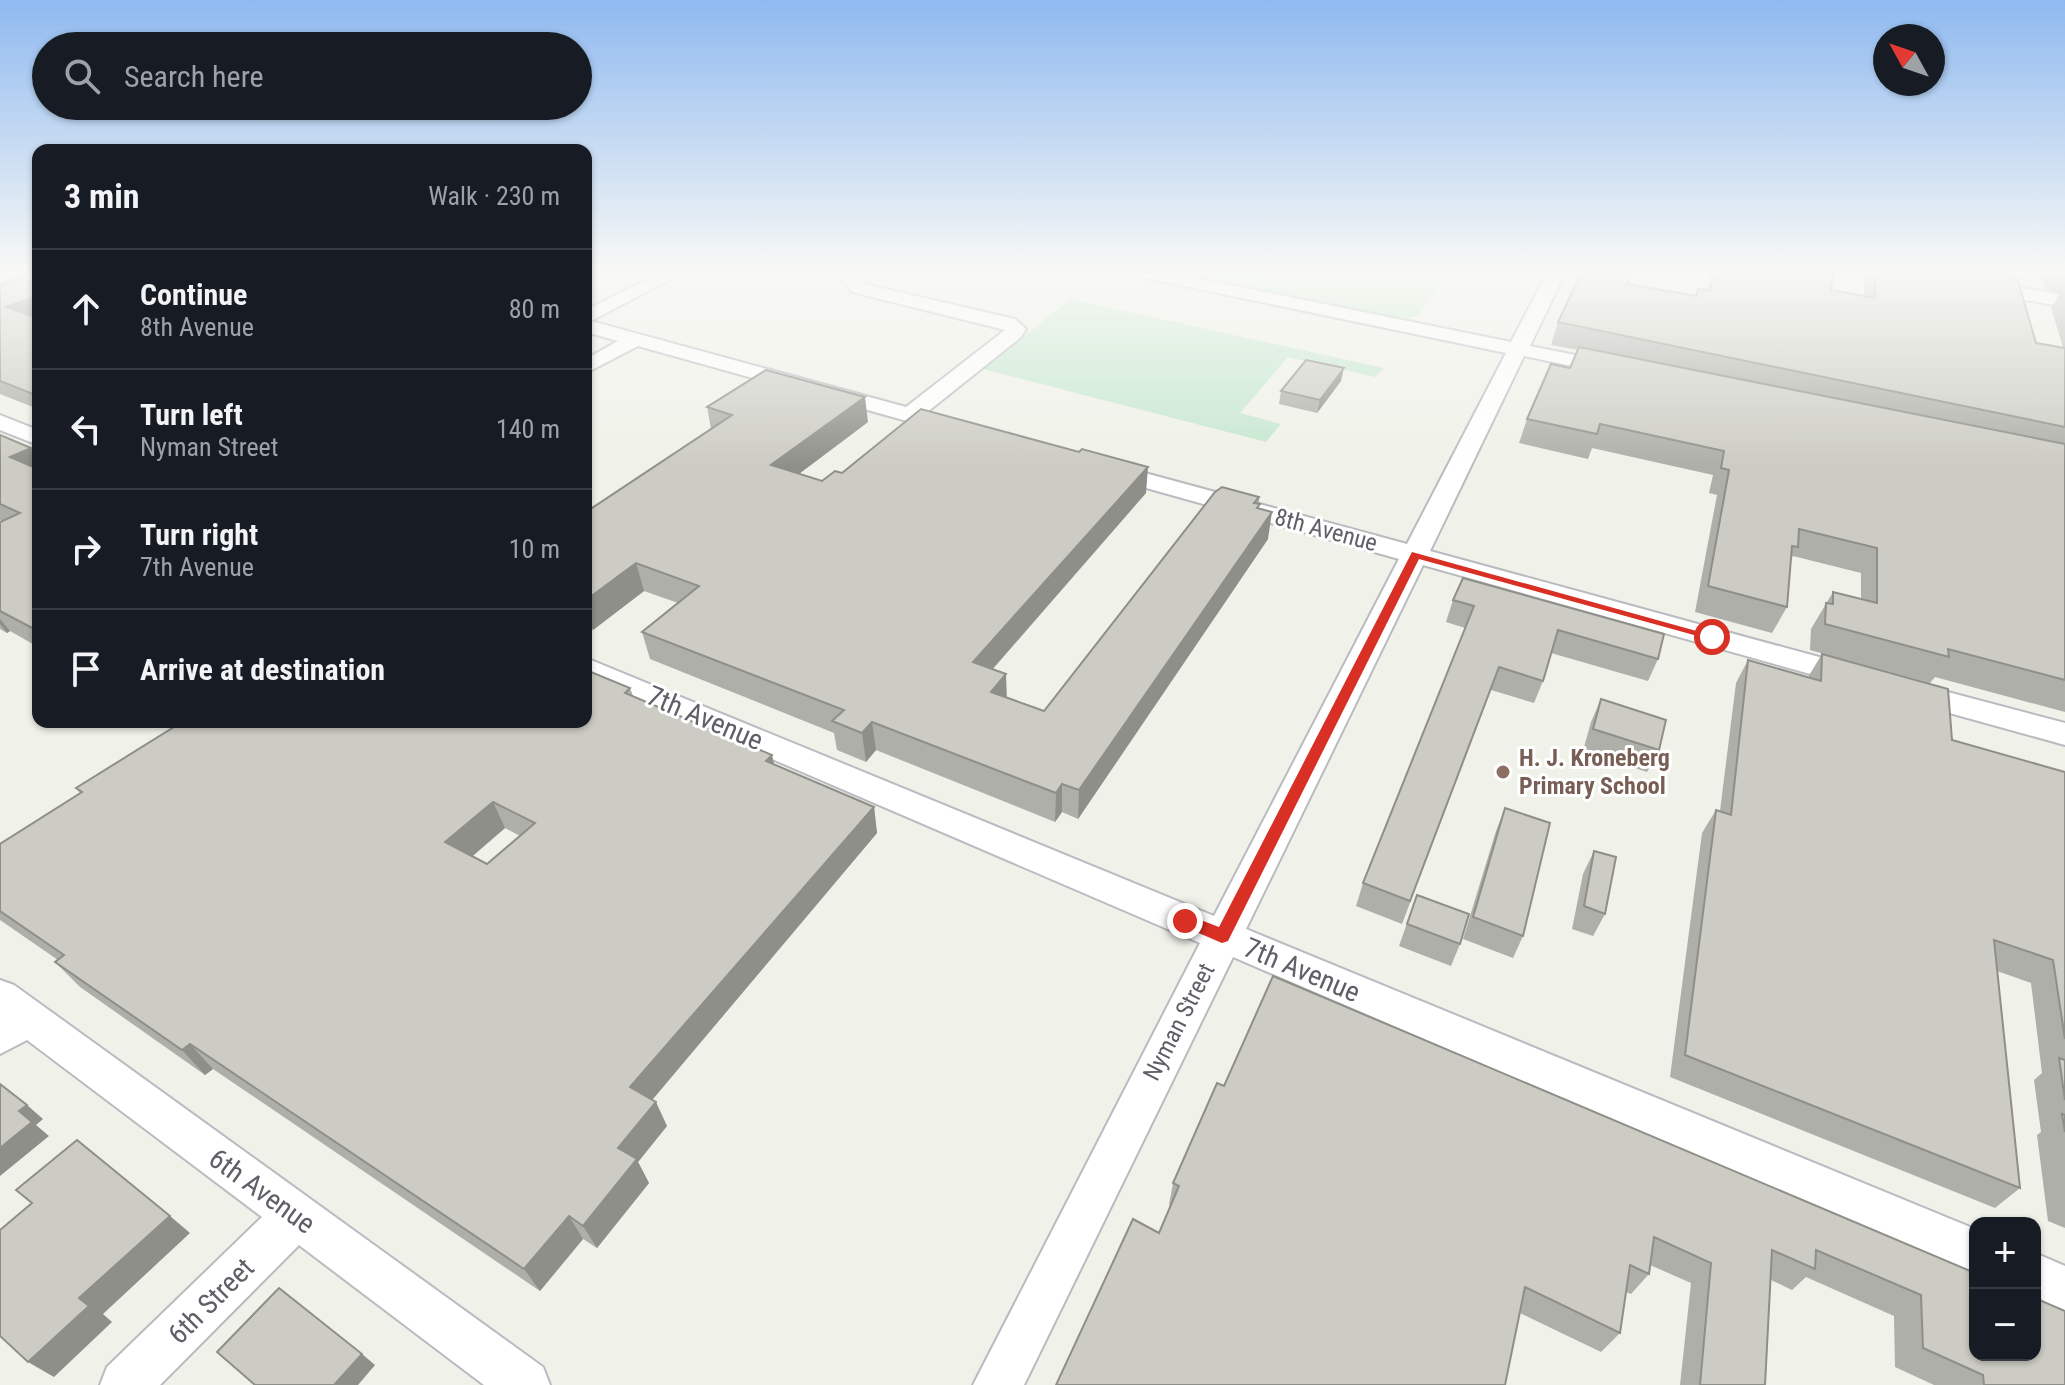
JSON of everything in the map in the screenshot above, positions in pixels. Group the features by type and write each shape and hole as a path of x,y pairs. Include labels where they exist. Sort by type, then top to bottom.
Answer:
{"street":[{"path":"631,338 969,431"},
{"path":"910,415 1005,338"},
{"path":"1458,338 1640,375"},
{"name":"Nyman Street","path":"998,1385 1524,338"},
{"path":"592,364 636,339"},
{"path":"0,422 32,435"},
{"name":"8th Avenue","path":"1086,464 2065,734"},
{"name":"7th Avenue","path":"592,671 1969,1249"},
{"name":"6th Avenue","path":"9,1017 296,1216 525,1385"},
{"name":"6th Street","path":"125,1385 296,1216"},
{"path":"2041,1280 2065,1290"}],"green space":[{"path":"1022,338 1246,338 1384,368 1375,377 1288,357 1240,413 1281,424 1266,442 983,369"}],"building":[{"path":"0,338 32,338 32,394 0,381"},
{"path":"1633,338 2034,338 2036,343 2065,348 2065,427"},
{"path":"1579,347 2065,444 2065,680 1948,649 1949,657 1825,624 1826,603 1833,604 1833,592 1877,603 1877,548 1799,529 1798,547 1792,546 1787,607 1708,586 1729,470 1721,468 1724,451 1600,424 1597,434 1527,419 1551,364 1570,368"},
{"path":"1306,360 1344,368 1320,400 1281,391"},
{"path":"766,370 865,397 771,465 822,481 835,471 842,473 921,409 1079,452 1082,449 1148,467 973,662 1006,674 991,692 1044,711 1215,492 1222,487 1259,497 1254,503 1260,504 1257,508 1272,512 1079,790 1062,784 1056,793 872,722 862,733 832,721 844,710 642,632 699,586 636,563 592,596 592,508 732,415 707,407"},
{"path":"0,435 31,448 10,457 32,466 32,628 0,611 0,522 20,513 0,504"},
{"path":"1463,578 1664,634 1658,659 1558,630 1543,681 1499,667 1410,901 1363,883 1474,606 1453,600"},
{"path":"1822,654 1948,689 1952,740 2065,772 2065,1039 2053,960 1994,940 2020,1188 1685,1055 1716,810 1731,815 1748,660 1821,681"},
{"path":"592,672 630,688 625,693 772,755 766,761 874,807 630,1087 656,1102 618,1148 637,1159 583,1226 569,1216 524,1269 190,1044 182,1050 55,962 64,955 0,911 0,844 82,792 76,788 172,728 592,728","holes":["493,802 535,823 487,864 445,842"]},
{"path":"1601,699 1666,720 1659,750 1593,729"},
{"path":"1505,808 1550,823 1523,936 1473,917"},
{"path":"1594,851 1616,857 1605,914 1584,906"},
{"path":"1417,895 1469,914 1460,944 1407,924"},
{"path":"1273,976 1969,1270 1969,1361 2041,1361 2041,1301 2065,1311 2065,1385 1984,1385 1983,1375 1923,1348 1921,1295 1816,1250 1815,1269 1772,1250 1765,1385 1700,1385 1711,1263 1654,1237 1649,1274 1630,1265 1620,1333 1525,1287 1505,1385 1056,1385 1133,1219 1159,1233 1179,1186 1173,1183 1217,1083 1224,1086"},
{"path":"2059,1058 2065,1060 2065,1100"},
{"path":"0,1084 27,1105 19,1111 32,1122 0,1148"},
{"path":"77,1140 170,1216 79,1298 89,1306 28,1362 0,1336 0,1230 32,1203 16,1190"},
{"path":"279,1288 362,1354 334,1385 255,1385 217,1352"}],"place":[{"name":"H. J. Kroneberg Primary School","path":"1503,772"}],"route":[{"path":"1185,921 1222,936 1416,555 1712,637"}]}
